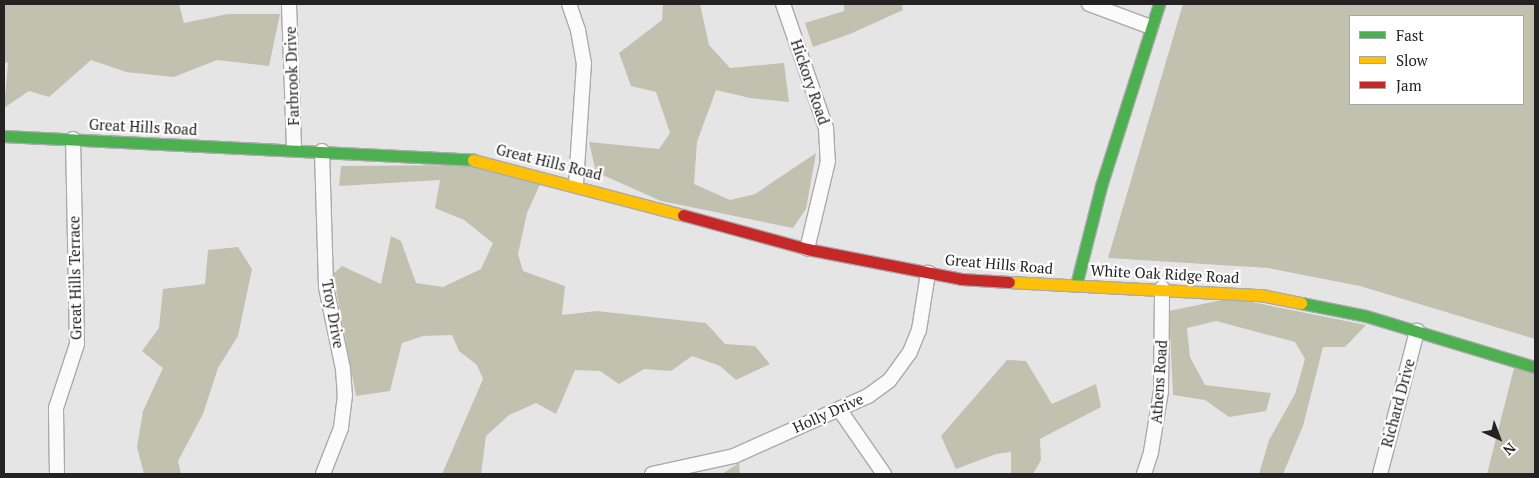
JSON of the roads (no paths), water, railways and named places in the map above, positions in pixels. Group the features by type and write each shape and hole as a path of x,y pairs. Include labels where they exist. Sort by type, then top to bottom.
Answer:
{"street":[{"name":"Farbrook Drive","path":"289,4 294,149"},
{"path":"569,4 578,30 584,63 576,184"},
{"name":"Hickory Road","path":"783,4 826,128 828,161 807,249"},
{"path":"1089,4 1151,26"},
{"name":"White Oak Ridge Road","path":"1158,4 1101,186 1076,285 1162,288 1286,299 1417,332 1535,367"},
{"name":"Great Hills Road","path":"4,136 322,150 484,160 807,249 961,279 1076,285"},
{"name":"Great Hills Terrace","path":"57,474 56,408 77,344 73,138"},
{"name":"Troy Drive","path":"322,150 326,287 344,370 345,394 341,428 324,474"},
{"name":"Holly Drive","path":"652,474 734,456 868,396 889,382 901,369 919,330 928,273"},
{"name":"Athens Road","path":"1144,474 1155,434 1161,391 1162,288"},
{"name":"Richard Drive","path":"1380,474 1417,332"},
{"path":"839,409 884,474"}]}
